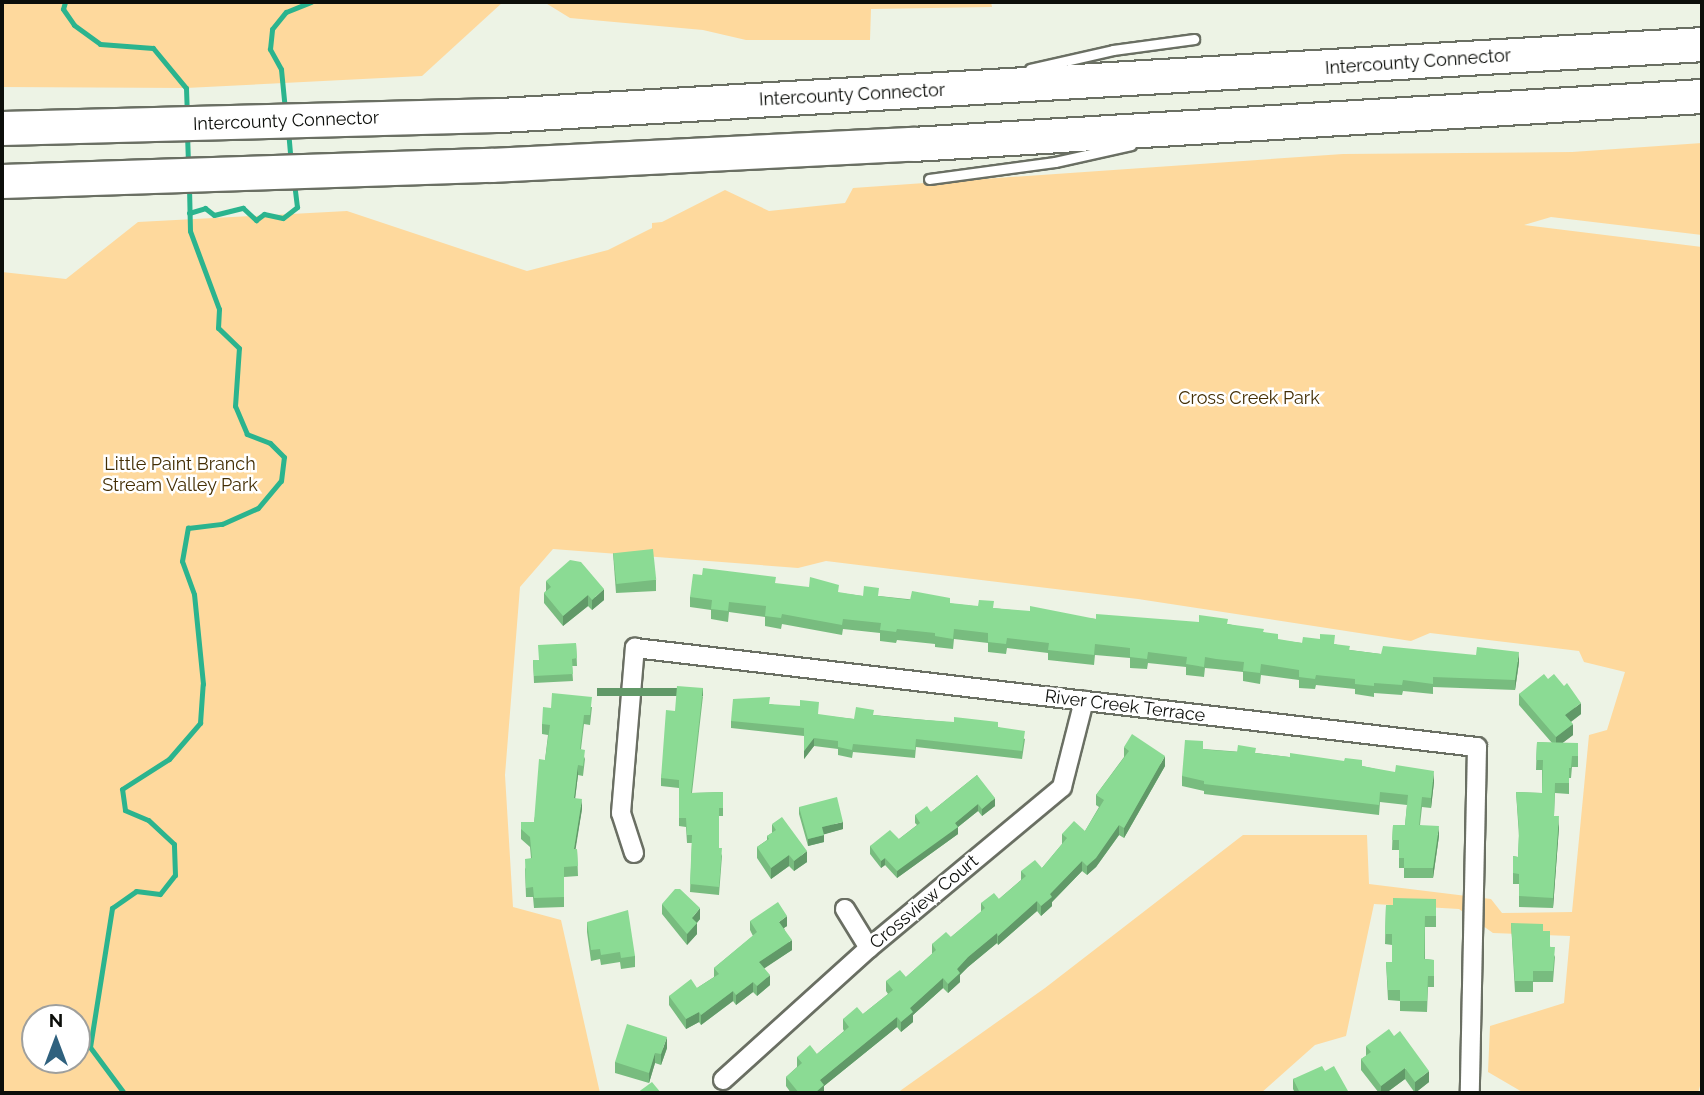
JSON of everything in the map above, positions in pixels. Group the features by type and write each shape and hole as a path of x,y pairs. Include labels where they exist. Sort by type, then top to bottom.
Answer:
{"highway":[{"name":"Intercounty Connector","path":"2,128 501,115 1702,44"},
{"path":"2,181 492,165 1214,126 1702,96"}],"street":[{"name":"River Creek Terrace","path":"634,853 621,813 635,648 1477,747 1470,1093"},
{"name":"Crossview Court","path":"723,1080 869,948 1062,787 1084,701"},
{"path":"845,909 869,948"}],"lane":[{"path":"946,89 1082,56 1194,39"},
{"path":"1149,141 1214,126"},
{"path":"929,179 1055,162 1136,144"}],"green space":[{"path":"2,2 503,2 422,76 186,88 2,87"},
{"path":"544,2 991,2 992,7 871,9 870,40 746,40 703,30 570,18"},
{"path":"1702,143 1702,235 1551,217 1524,225 1702,247 1702,1079 1698,1093 1524,1093 1488,1072 1490,1026 1564,1003 1570,936 1493,933 1459,909 1374,904 1346,1036 1315,1045 1261,1093 897,1093 1045,988 1243,835 1367,835 1369,884 1491,899 1502,913 1572,912 1589,735 1607,730 1625,672 1584,662 1579,651 1430,633 1411,641 1138,599 826,561 798,568 553,549 520,587 505,775 513,907 561,920 600,1093 2,1093 2,272 66,279 138,222 347,211 527,271 608,250 652,228 652,223 662,222 725,190 769,211 845,203 853,188 1343,154 1572,152"}],"building":[{"path":"653,549 656,580 616,584 613,553"},
{"path":"570,560 581,562 604,589 592,600 588,595 563,616 544,593 551,587 546,581"},
{"path":"703,568 776,577 775,583 809,587 810,577 839,585 838,592 863,596 864,586 879,588 878,596 910,600 912,591 950,598 950,603 978,606 979,600 994,601 993,608 1030,611 1030,606 1096,619 1096,614 1199,622 1199,615 1228,619 1227,624 1264,629 1263,632 1278,634 1278,639 1302,643 1303,637 1320,639 1320,634 1335,635 1334,644 1350,646 1349,650 1381,654 1383,646 1476,655 1477,647 1519,652 1515,680 1433,677 1433,684 1403,680 1402,685 1374,683 1374,686 1355,684 1355,679 1316,675 1315,679 1299,677 1299,670 1261,664 1260,673 1243,671 1244,662 1205,657 1204,667 1186,664 1187,657 1148,652 1147,659 1130,657 1130,648 1095,644 1094,655 1048,650 1049,643 1007,638 1006,644 988,642 988,633 954,629 953,639 935,636 935,633 880,630 881,623 843,619 842,625 782,614 781,618 765,616 766,606 729,602 728,611 711,609 712,600 690,597 693,574 702,575"},
{"path":"576,643 577,658 572,659 573,674 534,676 533,660 539,660 538,645"},
{"path":"1544,674 1548,679 1554,674 1564,686 1567,683 1581,703 1565,715 1573,724 1556,737 1519,694"},
{"path":"677,686 703,688 691,793 723,792 723,808 719,808 719,848 722,848 719,887 690,884 692,835 687,835 686,818 679,818 679,780 661,778 666,710 675,711"},
{"path":"552,693 592,697 590,715 584,715 580,749 585,750 583,766 578,765 574,798 582,799 574,849 577,849 578,866 564,867 564,897 534,898 533,887 526,888 525,859 532,858 530,837 521,829 521,822 534,822 539,759 545,760 550,725 542,724 543,707 551,708"},
{"path":"770,697 769,704 800,706 800,700 819,702 818,714 854,719 856,707 874,710 873,715 899,718 954,722 954,717 998,722 998,727 1025,731 1022,751 916,739 915,750 853,744 852,750 838,747 838,741 814,738 804,751 804,728 731,721 733,699"},
{"path":"1132,734 1165,756 1124,828 1119,825 1096,858 1087,866 1082,861 1050,894 1052,897 1041,906 1037,901 998,936 997,933 968,957 957,969 960,973 948,984 943,978 910,1008 913,1012 901,1022 897,1017 820,1080 824,1085 815,1093 799,1093 786,1077 802,1063 797,1057 810,1045 817,1054 849,1027 843,1019 857,1007 863,1014 893,990 886,981 900,970 906,977 936,950 932,944 946,932 951,937 985,908 981,903 994,893 999,899 1026,876 1021,871 1035,860 1042,868 1067,838 1062,834 1074,821 1085,831 1104,800 1096,795 1129,751 1124,747"},
{"path":"1185,740 1203,741 1203,749 1211,750 1237,752 1238,745 1256,748 1255,753 1290,757 1290,753 1344,761 1345,758 1362,760 1362,766 1395,772 1396,765 1434,771 1431,798 1422,797 1419,825 1439,826 1433,868 1404,868 1404,858 1399,858 1399,840 1392,840 1393,825 1405,825 1408,795 1380,792 1379,805 1204,784 1204,781 1182,776"},
{"path":"1537,742 1578,743 1578,756 1572,756 1569,768 1569,783 1555,783 1554,816 1559,816 1553,898 1519,896 1519,874 1513,873 1513,856 1518,857 1516,792 1542,793 1543,760 1536,760"},
{"path":"977,775 995,798 982,809 978,804 955,823 958,827 897,871 885,858 881,861 870,846 890,830 899,839 920,823 915,815 927,806 931,812"},
{"path":"837,797 843,822 822,827 824,835 808,839 799,807"},
{"path":"782,817 807,851 794,861 789,855 771,868 757,847 769,839 767,836 776,830 772,824"},
{"path":"675,889 680,889 700,908 692,918 697,923 687,934 662,904"},
{"path":"1393,898 1436,899 1436,916 1425,916 1424,959 1434,960 1434,976 1428,976 1427,1001 1400,1001 1400,990 1388,990 1386,962 1392,962 1392,934 1385,934 1386,905 1393,905"},
{"path":"778,902 787,916 779,922 792,940 759,962 770,975 757,986 753,982 736,995 733,991 701,1015 699,1012 686,1019 669,996 691,979 697,988 719,974 714,968 757,932 750,921"},
{"path":"628,910 635,956 621,958 620,952 601,955 600,949 591,950 587,922"},
{"path":"1511,923 1543,924 1543,931 1550,931 1550,947 1555,947 1553,971 1533,971 1533,981 1515,981"},
{"path":"627,1024 667,1037 661,1054 655,1053 649,1073 615,1062"},
{"path":"1389,1029 1394,1036 1400,1031 1429,1071 1415,1082 1405,1068 1381,1086 1361,1059 1371,1052 1366,1046"},
{"path":"1322,1066 1325,1071 1334,1066 1348,1091 1300,1093 1293,1079"},
{"path":"652,1082 661,1093 637,1093"}],"waterway":[{"path":"65,2 63,9 74,25 100,44 153,48 186,88 187,113"},
{"path":"285,110 281,69 270,49 272,29 286,12 311,2"},
{"path":"288,130 291,162"},
{"path":"187,134 188,162"},
{"path":"189,213 205,208 214,215 243,208 256,220 264,214 283,218 297,207 294,182"},
{"path":"124,1093 90,1047 112,908 136,891 160,894 175,875 174,844 148,820 125,810 122,789 169,759 200,723 203,684 194,594 182,561 188,528 222,524 258,508 281,481 284,457 270,443 247,434 235,406 239,348 218,328 219,309 190,231 189,186"}],"park label":[{"name":"Cross Creek Park","path":"1249,398"},
{"name":"Little Paint Branch Stream Valley Park","path":"180,475"}]}
